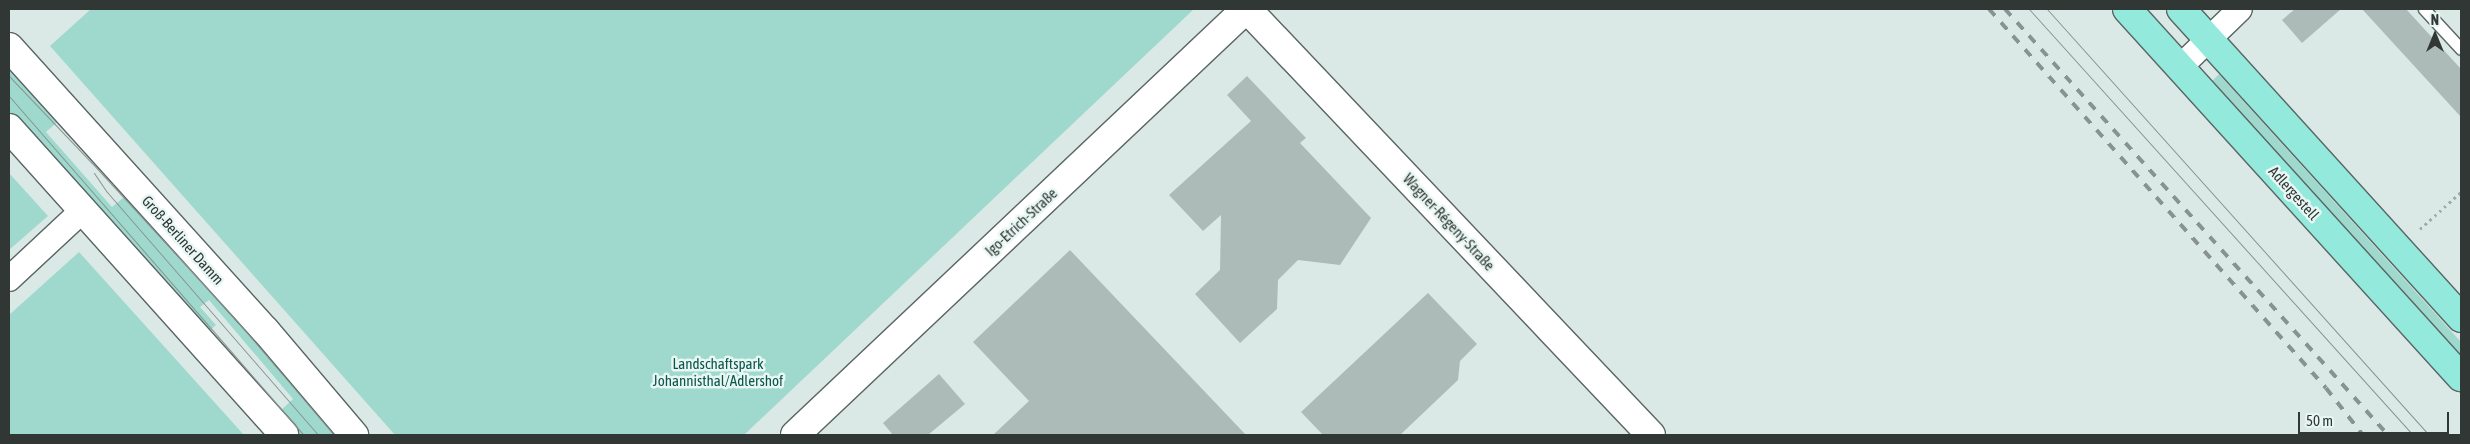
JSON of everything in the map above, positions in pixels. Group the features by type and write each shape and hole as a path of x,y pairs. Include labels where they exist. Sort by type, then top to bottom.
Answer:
{"main road":[{"name":"Adlergestell","path":"2128,9 2461,377"},
{"path":"2181,9 2461,318"}],"street":[{"name":"Igo-Etrich-Straße","path":"795,435 1247,9"},
{"name":"Wagner-Régeny-Straße","path":"1247,9 1651,435"},
{"path":"2180,67 2240,9"},
{"name":"Groß-Berliner Damm","path":"9,47 265,330 354,435"},
{"path":"9,128 284,435"},
{"path":"9,279 83,210"}],"lane":[{"path":"2424,9 2461,49"}],"path":[{"path":"2420,229 2461,192"}],"green space":[{"name":"Landschaftspark Johannisthal/Adlershof","path":"91,9 1194,9 744,435 395,435 50,46"},
{"path":"9,59 62,118 46,132 112,207 129,193 344,435 297,435 278,413 293,399 209,300 200,307 216,325 207,333 9,113"},
{"path":"2219,74 2461,342 2461,362 2210,83"},
{"path":"9,173 48,216 9,250"},
{"path":"79,252 244,435 9,435 9,315"}],"building":[{"path":"2295,9 2341,9 2302,43 2282,20"},
{"path":"2362,9 2406,9 2461,69 2461,117"},
{"path":"1247,76 1306,138 1300,143 1371,218 1340,265 1298,260 1278,280 1277,309 1240,343 1195,294 1220,270 1221,215 1203,231 1169,195 1251,121 1227,95"},
{"path":"1070,250 1246,435 993,435 1029,401 973,342"},
{"path":"1428,293 1477,344 1460,361 1458,380 1400,435 1323,435 1301,412"},
{"path":"939,374 965,404 928,435 893,435 883,423"}],"tram line":[{"path":"2029,9 2413,435"},
{"path":"2047,9 2429,435"},
{"path":"9,76 237,321 334,435"},
{"path":"9,96 304,435"},
{"path":"94,173 107,192 318,435"}],"railway":[{"path":"1989,9 2326,388 2363,435"},
{"path":"2005,9 2388,435"}]}
